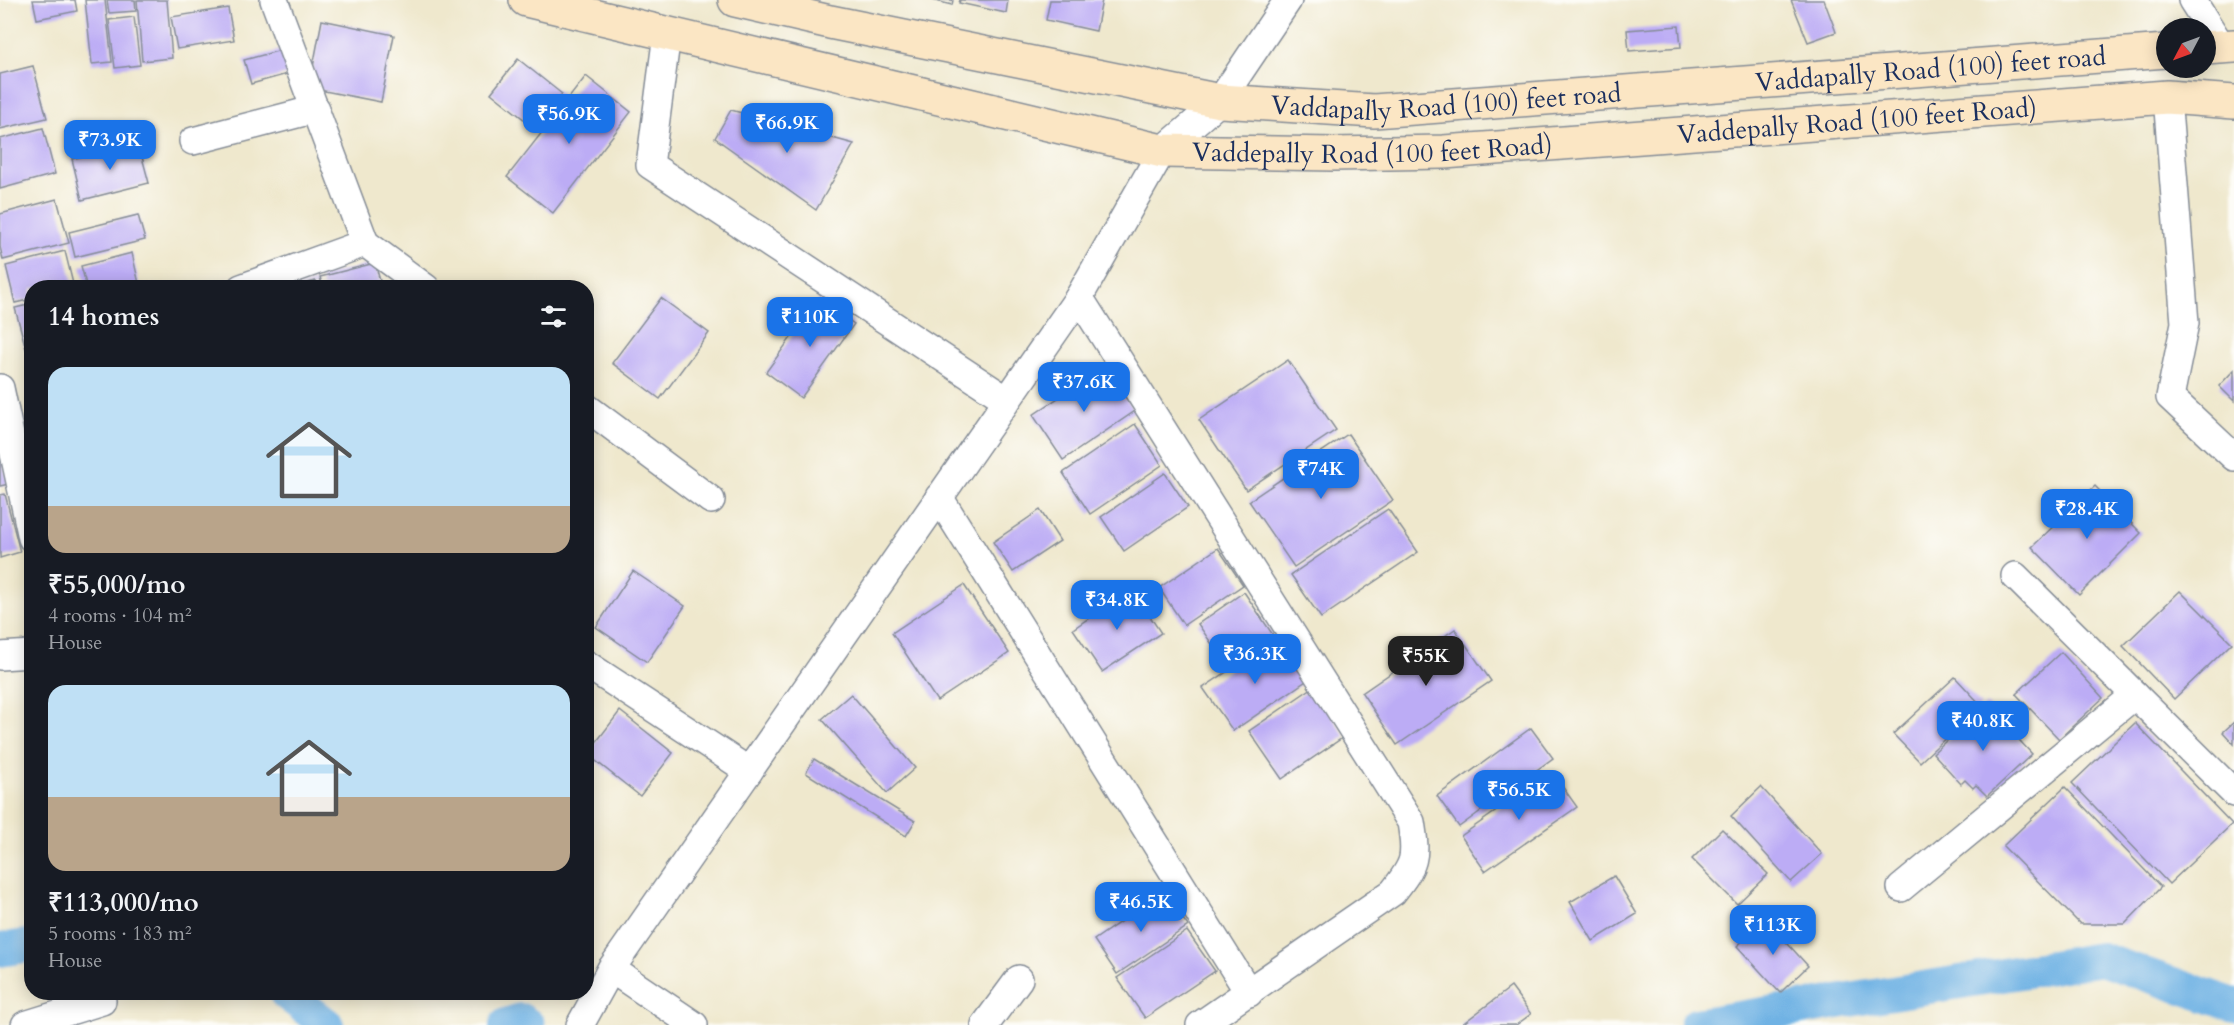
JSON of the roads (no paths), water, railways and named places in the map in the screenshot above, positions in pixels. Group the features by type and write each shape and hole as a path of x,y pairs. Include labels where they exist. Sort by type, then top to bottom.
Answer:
{"main road":[{"name":"Vaddepally Road (100 feet Road)","path":"526,0 1042,120 1162,151 1333,154 1444,152 2167,97 2232,104"},
{"name":"Vaddapally Road (100) feet road","path":"735,0 832,11 1220,101 1374,111 2156,52"}],"street":[{"path":"274,0 365,243 415,280"},
{"path":"594,1000 611,969 1079,297 1162,151 1220,101 1288,0"},
{"path":"2192,0 2220,47"},
{"path":"667,34 650,165 1007,400"},
{"path":"2167,97 2185,322 2170,397 2234,457"},
{"path":"193,141 316,109"},
{"path":"263,280 365,243"},
{"path":"1079,297 1410,822 1415,848 1411,870 1393,892 1200,1025"},
{"path":"1,394 24,501"},
{"path":"594,413 711,500"},
{"path":"939,497 1249,993"},
{"path":"2015,576 2234,793"},
{"path":"0,656 24,654"},
{"path":"594,669 749,771"},
{"path":"1901,888 2134,695"},
{"path":"611,969 694,1025"},
{"path":"985,1025 1019,978"},
{"path":"580,1025 594,1000"},
{"path":"25,1025 102,1001"}],"waterway":[{"path":"0,950 24,946"},
{"path":"1696,1025 2101,959 2234,1005"},
{"path":"295,1000 327,1025"},
{"path":"506,1025 521,1020 528,1025"}]}
